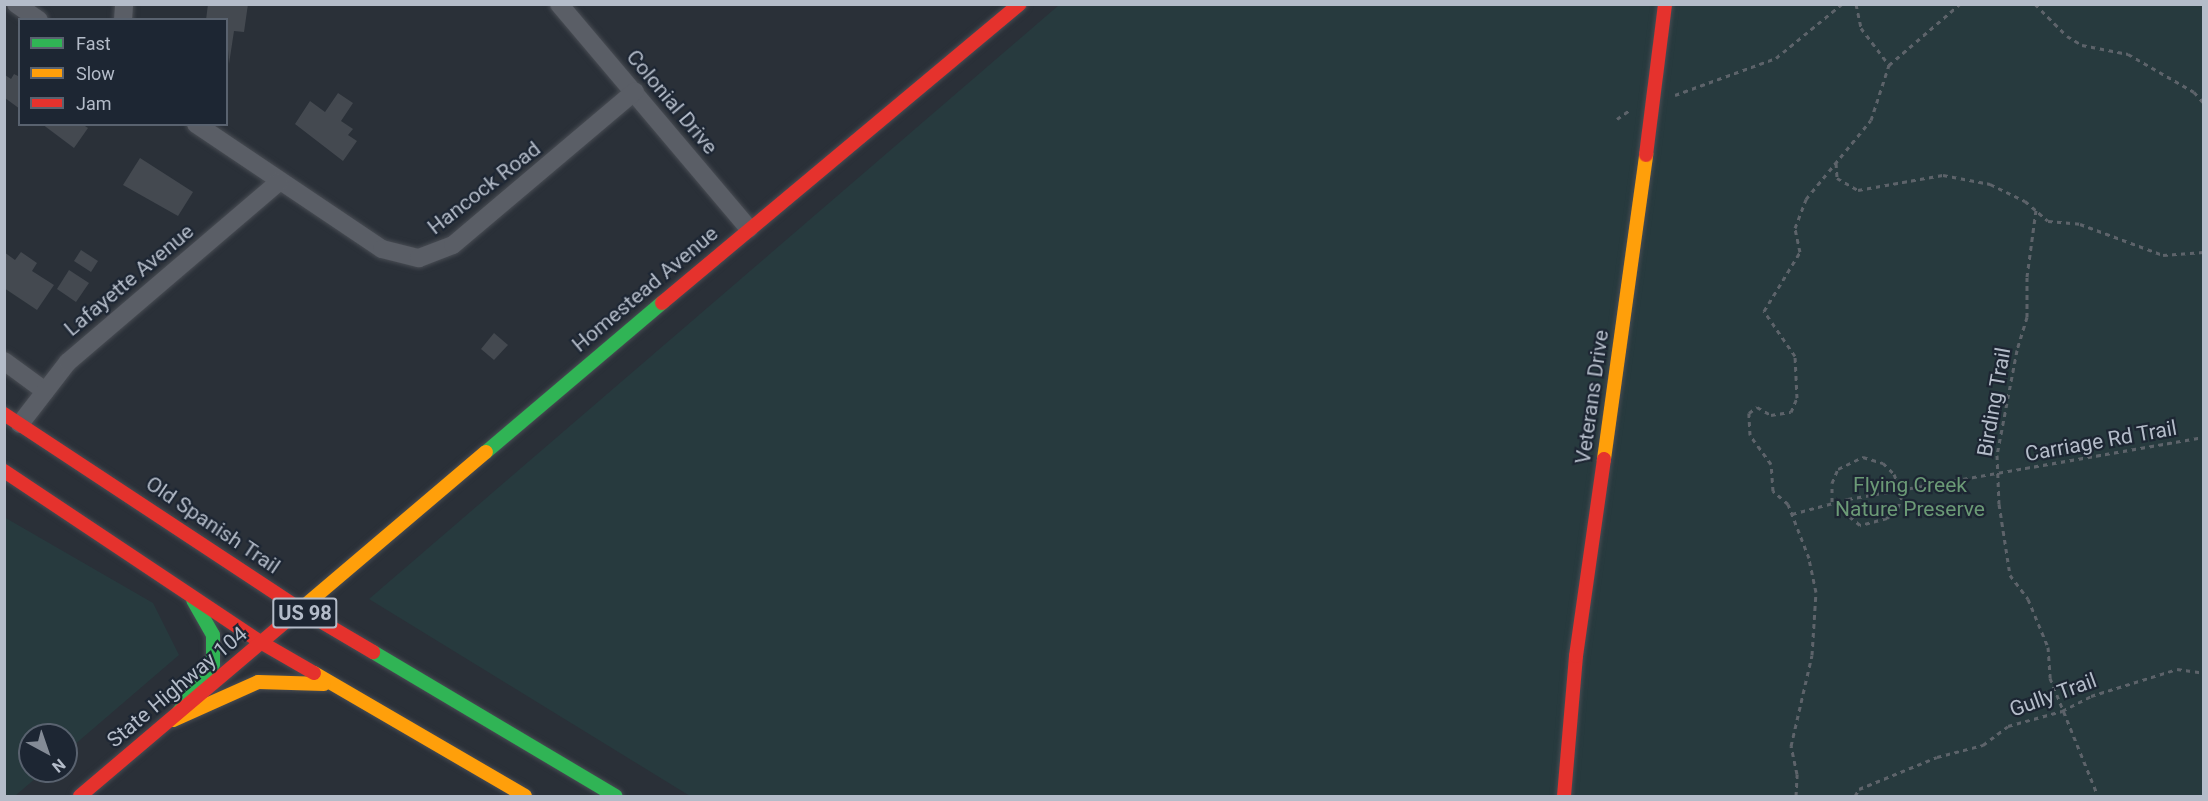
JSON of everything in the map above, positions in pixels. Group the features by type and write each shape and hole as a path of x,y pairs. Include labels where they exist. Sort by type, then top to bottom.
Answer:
{"main road":[{"name":"Homestead Avenue","path":"300,609 749,229 1020,4"},
{"name":"Veterans Drive","path":"1564,796 1576,656 1665,4"},
{"name":"Old Spanish Trail","path":"12,419 300,609 616,796"},
{"name":"US 98","path":"4,471 262,643 525,796"},
{"path":"173,720 213,664 213,635 189,594"},
{"name":"State Highway 104","path":"80,796 173,720 300,609"},
{"path":"173,720 258,682 330,684"}],"street":[{"path":"16,4 36,18"},
{"name":"Colonial Drive","path":"559,4 749,229"},
{"name":"Hancock Road","path":"199,126 279,182 382,249 419,258 438,254 522,189 635,92"},
{"name":"Lafayette Avenue","path":"12,419 45,391 68,362 279,182"},
{"path":"4,361 45,391"}],"path":[{"path":"1653,96 1696,89 1776,58 1842,4"},
{"path":"1856,4 1861,28 1889,64"},
{"path":"1796,796 1797,774 1791,746 1812,655 1816,592 1809,558 1788,504 1773,491 1771,464 1750,435 1749,413 1757,407 1771,415 1791,412 1797,398 1795,356 1764,311 1800,252 1795,228 1806,199 1871,120 1889,64 1960,4"},
{"path":"2035,4 2067,36 2082,45 2128,54 2194,92 2204,103"},
{"path":"1836,163 1838,178 1858,190 1943,175 1990,184 2036,210 2048,221 2079,224 2163,255 2204,252"},
{"name":"Birding Trail","path":"2036,210 2027,277 2027,317 2017,350 1997,455 1997,473 2010,575 2028,599 2048,647 2050,678 2062,711 2077,736 2098,796"},
{"name":"Carriage Rd Trail","path":"1792,514 1832,502 1899,489 2204,437"},
{"path":"1863,457 1883,463 1894,474 1899,489 1902,495 1897,510 1876,523 1860,525 1832,502 1838,469 1849,460 1863,457"},
{"name":"Gully Trail","path":"1855,796 1859,789 1936,757 1983,745 2008,726 2062,711 2091,696 2177,669 2204,673"}],"green space":[{"name":"Flying Creek Nature Preserve","path":"1059,5 2203,5 2203,796 690,796 369,599"},
{"path":"4,517 153,603 179,655 78,742 78,723 18,723 18,783 30,783 15,796 4,796"}],"building":[{"path":"208,4 248,4 244,32 234,31 229,64 228,18 206,18"},
{"path":"14,74 18,76 18,108 5,98 5,75 11,79"},
{"path":"338,93 353,103 341,121 353,129 348,135 357,141 343,161 295,124 310,101 325,112"},
{"path":"45,126 85,126 88,128 74,148"},
{"path":"140,158 193,192 178,216 123,185"},
{"path":"81,250 98,261 91,272 74,261"},
{"path":"4,252 15,260 21,252 37,263 32,271 54,285 37,310 4,288"},
{"path":"69,270 89,283 76,302 57,289"},
{"path":"494,333 508,345 494,360 481,349"}],"traffic: fast":[{"path":"486,452 662,303"},
{"path":"173,720 213,664 213,635 193,600"},
{"path":"373,652 616,796"}],"traffic: slow":[{"path":"1604,459 1646,155"},
{"path":"296,613 486,452"},
{"path":"314,673 525,796"},
{"path":"173,720 258,682 324,684"}],"traffic: jam":[{"path":"662,303 1020,4"},
{"path":"1646,155 1665,4"},
{"path":"4,414 300,609 373,652"},
{"path":"1564,796 1576,656 1604,459"},
{"path":"4,471 262,643 314,673"},
{"path":"80,796 296,613"}]}
